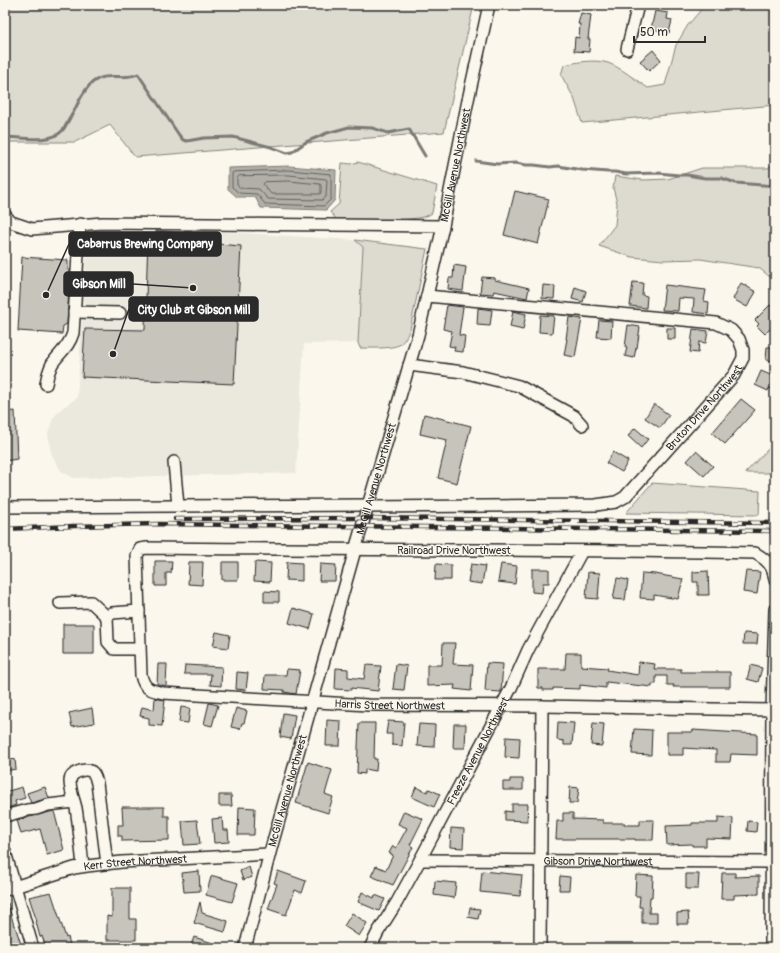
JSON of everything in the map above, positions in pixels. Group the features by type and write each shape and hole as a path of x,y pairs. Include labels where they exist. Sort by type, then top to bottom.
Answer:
{"street":[{"name":"McGill Avenue Northwest","path":"245,948 312,702 409,365 427,296 489,5"},
{"path":"627,49 638,5"},
{"path":"5,215 12,222 32,229 102,223 442,226"},
{"path":"46,384 48,373 53,362 68,345 73,333 80,224"},
{"name":"Bruton Drive Northwest","path":"5,506 596,506 616,502 625,497 734,374 742,358 743,350 739,339 731,330 716,323 427,296"},
{"path":"74,312 120,313"},
{"path":"409,365 463,372 519,386 574,416 582,424"},
{"path":"174,462 178,506"},
{"name":"Railroad Drive Northwest","path":"140,549 755,553 766,560 771,566 775,580"},
{"name":"Harris Street Northwest","path":"140,549 137,556 140,649 143,682 149,690 163,693 368,705 774,710"},
{"name":"Freeze Avenue Northwest","path":"370,948 420,860 512,688 528,650 582,551"},
{"path":"60,603 92,602 107,617 108,642 114,650 140,649"},
{"path":"771,948 774,862 775,609"},
{"path":"107,617 112,613 139,612"},
{"path":"540,948 542,706"},
{"path":"83,866 70,783 74,774 87,770 94,774 97,783 107,864"},
{"path":"5,816 48,805 74,802"},
{"path":"5,852 10,889 33,948"},
{"name":"Kerr Street Northwest","path":"10,889 83,866 107,864 158,865 270,854"},
{"name":"Gibson Drive Northwest","path":"420,860 774,862"}],"shaded area":[{"path":"5,5 474,5 444,132 135,157 110,125 75,142 5,142"},
{"path":"705,5 775,5 775,105 582,123 574,98 561,75 564,65 586,61 603,62 618,68 648,88 665,85 676,45 688,25"},
{"path":"358,162 437,186 432,213 426,216 402,220 337,220 330,212 339,204 342,163 351,164"},
{"path":"775,163 775,281 759,268 700,259 663,260 632,257 599,246 615,225 617,203 613,188 615,176 643,180 668,179 702,168 768,168"},
{"path":"88,230 194,230 355,240 363,247 358,343 304,344 296,473 74,478 61,471 51,453 48,434 53,418 62,408 77,398"},
{"path":"355,240 427,249 410,329 404,340 399,345 386,348 360,348 358,343 363,247"},
{"path":"775,442 775,473 745,473"},
{"path":"652,483 760,491 759,515 626,513"}],"water":[{"path":"289,166 336,170 335,200 326,210 261,208 255,197 237,197 228,189 228,168"}],"building":[{"path":"655,11 668,13 667,19 672,20 669,33 651,29"},
{"path":"581,13 591,15 588,39 590,39 589,52 574,51 575,37 579,38 580,24 578,24"},
{"path":"653,50 661,60 649,71 640,61"},
{"path":"515,191 549,199 538,244 504,235"},
{"path":"156,231 181,233 181,241 241,246 234,384 82,377 85,329 145,330 148,238 157,239"},
{"path":"22,257 68,260 68,270 70,270 67,324 63,326 62,334 18,331"},
{"path":"454,265 466,267 463,291 448,289 449,278 453,278"},
{"path":"482,277 495,278 495,280 529,288 527,298 494,291 493,294 480,293"},
{"path":"633,282 643,283 642,295 647,296 646,308 630,306"},
{"path":"741,283 756,292 747,307 733,299"},
{"path":"543,285 555,286 554,299 542,298"},
{"path":"665,285 706,290 704,301 709,302 708,314 693,312 694,299 679,298 678,311 662,310"},
{"path":"575,287 586,291 583,302 572,299"},
{"path":"447,305 463,307 459,335 465,336 463,352 454,351 455,347 449,346 452,331 443,329"},
{"path":"770,305 775,310 775,324 765,334 757,326 759,324 755,320"},
{"path":"478,308 492,310 490,326 477,325"},
{"path":"513,311 526,314 523,330 510,327"},
{"path":"540,315 554,316 552,333 539,332"},
{"path":"569,317 582,319 575,357 564,355"},
{"path":"599,320 612,321 611,338 597,337"},
{"path":"628,325 640,327 634,358 625,356"},
{"path":"667,328 675,328 675,339 667,339"},
{"path":"693,329 708,331 706,343 699,342 698,353 690,352"},
{"path":"767,347 775,347 775,361 766,360"},
{"path":"761,371 775,377 775,390 769,388 768,391 755,385"},
{"path":"741,399 755,410 725,444 712,433"},
{"path":"654,404 669,415 660,428 645,418"},
{"path":"15,411 17,459 5,461 5,412"},
{"path":"424,414 471,426 457,483 438,478 447,440 420,434"},
{"path":"635,428 648,439 641,448 628,436"},
{"path":"696,451 713,466 704,476 687,461"},
{"path":"613,452 628,461 622,472 606,463"},
{"path":"155,561 172,561 171,573 166,573 166,586 155,586"},
{"path":"189,562 203,562 202,585 188,584"},
{"path":"222,562 238,562 238,580 222,580"},
{"path":"255,562 271,563 270,582 254,581"},
{"path":"287,562 302,563 302,581 286,580"},
{"path":"320,564 336,565 335,581 319,581"},
{"path":"436,564 451,565 451,580 435,580"},
{"path":"471,564 485,566 482,584 468,582"},
{"path":"501,564 517,566 515,584 498,582"},
{"path":"532,569 549,569 549,583 543,583 542,593 532,592"},
{"path":"708,571 709,595 698,595 698,582 693,582 693,572"},
{"path":"746,571 760,572 757,594 743,592"},
{"path":"588,572 600,573 598,599 586,598"},
{"path":"642,573 683,579 678,599 654,595 654,599 640,598"},
{"path":"617,578 628,580 625,600 613,599"},
{"path":"264,591 279,592 279,602 264,602"},
{"path":"293,608 314,614 310,629 289,623"},
{"path":"63,624 94,624 94,654 63,654"},
{"path":"216,632 230,635 228,648 213,646"},
{"path":"744,633 758,634 757,644 743,644"},
{"path":"443,643 455,643 453,664 473,665 471,691 454,689 455,685 427,686 427,665 442,665"},
{"path":"566,653 581,653 581,666 608,668 607,670 638,675 639,662 655,664 654,669 681,669 681,672 730,672 730,687 673,687 674,685 667,685 667,676 656,676 656,684 652,684 652,687 606,682 606,688 580,685 580,689 553,688 553,690 543,690 543,688 538,688 538,669 565,669"},
{"path":"487,663 503,664 501,692 485,691"},
{"path":"158,664 167,664 166,686 157,684"},
{"path":"396,664 407,666 404,690 393,689"},
{"path":"185,665 222,667 221,686 210,685 211,674 184,674"},
{"path":"366,665 381,666 378,691 351,688 351,690 335,689 336,668 348,669 348,677 364,679"},
{"path":"751,665 762,668 758,682 747,679"},
{"path":"287,669 300,670 296,694 284,692 284,690 264,689 265,675 286,675"},
{"path":"237,672 248,673 246,690 236,689"},
{"path":"155,698 165,700 162,726 149,725 149,718 140,716 142,707 154,710"},
{"path":"209,703 218,705 212,726 204,724"},
{"path":"181,707 190,708 188,723 179,722"},
{"path":"92,708 94,723 72,727 69,713"},
{"path":"236,708 247,711 244,723 242,723 240,729 231,727"},
{"path":"283,713 295,715 291,739 280,737"},
{"path":"327,720 341,721 340,746 326,746"},
{"path":"388,721 404,722 402,746 392,745 392,734 386,734"},
{"path":"558,722 574,723 572,745 564,745 564,741 557,740"},
{"path":"359,723 375,723 374,759 377,759 376,771 365,769 365,774 357,773"},
{"path":"593,723 604,724 602,746 591,745"},
{"path":"419,724 435,725 434,747 417,746"},
{"path":"454,724 466,724 465,748 453,748"},
{"path":"634,729 652,730 651,755 632,754"},
{"path":"693,730 757,734 757,755 731,754 730,762 716,762 716,750 683,748 683,755 667,755 667,732 692,732"},
{"path":"506,737 520,738 519,758 505,757"},
{"path":"15,759 16,769 5,771 5,761"},
{"path":"308,762 332,770 325,794 333,797 328,813 296,803"},
{"path":"510,779 523,779 523,790 503,790 503,782 510,782"},
{"path":"22,787 25,798 15,801 16,805 5,809 5,792"},
{"path":"45,787 49,798 31,803 27,793"},
{"path":"416,787 427,792 429,789 440,794 434,807 412,797"},
{"path":"570,787 579,788 577,803 569,803"},
{"path":"219,795 231,795 232,806 219,806"},
{"path":"512,804 528,804 527,821 505,820 505,811 512,812"},
{"path":"122,807 164,807 164,816 169,816 169,840 122,841 122,836 118,836 118,825 123,825"},
{"path":"239,807 255,808 254,835 238,835"},
{"path":"54,811 64,850 47,855 40,829 21,834 17,820"},
{"path":"404,811 423,819 410,845 413,847 393,885 371,876 376,866 386,870 393,855 389,853 393,846 396,848 407,828 398,824"},
{"path":"563,813 573,813 573,819 603,820 603,823 625,823 625,825 640,825 640,820 654,820 653,840 556,839 557,821 563,821"},
{"path":"718,817 733,818 732,839 706,838 706,846 692,846 692,844 667,845 666,826 692,825 692,823 718,823"},
{"path":"222,818 223,830 228,830 229,842 214,843 212,819"},
{"path":"197,820 200,844 184,845 182,821"},
{"path":"748,821 757,822 756,832 747,831"},
{"path":"451,828 464,829 463,848 450,847"},
{"path":"249,867 252,877 243,880 240,871"},
{"path":"199,871 200,891 184,892 182,873"},
{"path":"278,871 306,881 302,893 295,890 286,915 268,909 277,884 274,883"},
{"path":"482,871 522,875 520,896 480,892"},
{"path":"722,873 735,873 735,877 759,876 759,894 734,895 734,899 721,899"},
{"path":"686,874 699,874 698,889 686,889"},
{"path":"636,875 653,876 652,897 650,897 649,913 657,913 657,923 642,923 642,907 639,907 640,896 635,896"},
{"path":"214,876 238,883 232,902 206,895 211,877"},
{"path":"560,876 570,877 569,890 559,890"},
{"path":"435,881 456,883 454,898 434,895"},
{"path":"112,888 130,888 130,919 136,919 136,940 107,940 107,916 112,917"},
{"path":"51,892 66,938 68,937 71,948 46,948 42,936 40,937 29,897"},
{"path":"362,892 374,898 375,895 385,899 379,911 358,902"},
{"path":"200,902 202,913 228,921 225,932 194,923"},
{"path":"5,903 8,903 14,926 21,944 9,947 5,934"},
{"path":"470,908 480,909 478,919 468,917"},
{"path":"688,912 689,924 677,924 677,913"},
{"path":"352,913 367,923 359,936 344,926"},
{"path":"194,937 222,946 221,948 190,948"}],"waterway":[{"path":"5,137 43,139 57,135 65,128 83,94 93,82 104,77 127,77 138,74 183,140 187,141 204,138 233,137 271,147 287,153 292,152 306,142 327,133 349,127 372,128 388,133 409,129 425,156"},
{"path":"476,161 497,164 516,163 550,167 558,166 626,174 658,173 687,175 705,178 721,178 736,183 775,186"}],"railway":[{"path":"175,519 364,518 775,523"},
{"path":"5,529 158,524 775,531"}],"place":[{"name":"Gibson Mill","path":"193,288"},
{"name":"Cabarrus Brewing Company","path":"46,295"},
{"name":"City Club at Gibson Mill","path":"113,354"}]}
